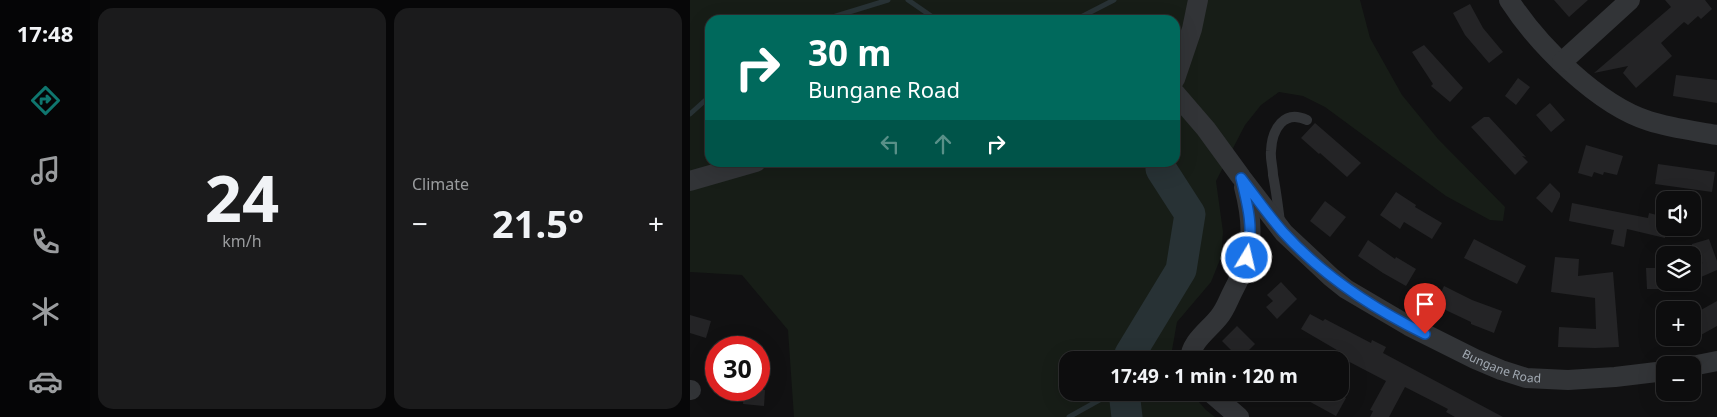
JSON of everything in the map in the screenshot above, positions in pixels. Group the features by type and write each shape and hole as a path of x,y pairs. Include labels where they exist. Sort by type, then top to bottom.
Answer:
{"street":[{"path":"1180,64 1192,29 1198,0"},
{"path":"1509,0 1562,62 1594,92 1620,109 1650,122 1717,134"},
{"path":"1562,62 1630,0"},
{"name":"Bungane Road","path":"1180,99 1212,136 1241,178 1280,228 1314,262 1346,289 1409,326 1475,359 1526,378 1552,380 1614,377 1656,372"},
{"path":"690,181 739,167"},
{"path":"1192,351 1199,339 1221,315 1239,281 1247,258 1250,244 1250,210 1241,178"},
{"path":"1701,364 1717,361"},
{"path":"1220,401 1238,417"}],"lane":[{"path":"1280,228 1271,153 1272,146 1279,126 1283,121 1293,116 1308,120"}],"shaded area":[{"path":"690,0 1360,0 1370,38 1402,95 1438,139 1505,207 1503,221 1490,220 1446,196 1325,107 1303,96 1279,92 1261,105 1245,125 1216,181 1223,232 1221,257 1211,282 1177,322 1172,351 1059,351 1059,401 1198,401 1215,417 794,417 788,330 742,275 690,272"}],"building":[{"path":"1554,0 1588,0 1569,17"},
{"path":"1665,0 1705,0 1712,9 1701,19 1698,16 1688,25 1684,22 1661,43 1672,56 1636,88 1623,73 1628,66 1594,73 1671,7"},
{"path":"1470,4 1483,28 1503,52 1489,63 1465,35 1453,13"},
{"path":"1424,45 1463,88 1450,102 1431,86 1433,84 1412,52"},
{"path":"1676,75 1717,80 1717,103 1673,96"},
{"path":"1518,78 1530,87 1516,105 1505,96"},
{"path":"1550,103 1565,120 1551,132 1536,115"},
{"path":"1484,117 1489,117 1526,157 1522,156 1528,162 1515,175 1471,127"},
{"path":"1315,123 1361,163 1347,177 1301,138"},
{"path":"1586,145 1623,156 1617,175 1604,172 1603,175 1594,172 1592,177 1578,173"},
{"path":"1658,164 1715,172 1712,192 1655,184"},
{"path":"1550,183 1560,193 1552,213 1536,198"},
{"path":"1396,192 1416,205 1415,207 1442,223 1432,239 1404,222 1400,229 1380,215"},
{"path":"1325,201 1346,217 1330,237 1310,221"},
{"path":"1572,203 1648,218 1649,213 1656,215 1656,236 1627,229 1624,247 1611,244 1614,230 1569,221"},
{"path":"1474,239 1526,266 1517,284 1464,258"},
{"path":"1709,239 1717,261 1717,270 1701,277 1701,263 1703,263 1701,262 1701,246 1692,246 1692,244"},
{"path":"1368,240 1395,259 1396,257 1416,269 1406,286 1358,256"},
{"path":"1555,257 1579,259 1578,276 1613,272 1619,347 1558,347 1559,327 1596,329 1595,298 1551,292"},
{"path":"1646,268 1656,268 1656,289 1647,289"},
{"path":"1281,282 1297,299 1277,319 1266,307 1273,301 1267,295"},
{"path":"1444,286 1472,300 1502,311 1494,333 1471,324 1471,322 1435,305"},
{"path":"1717,301 1717,326 1701,335 1701,310"},
{"path":"1310,314 1323,321 1325,319 1371,343 1372,340 1386,347 1383,353 1503,417 1455,417 1446,412 1448,409 1405,387 1389,417 1370,417 1373,411 1370,410 1386,381 1349,362 1349,351 1339,351 1301,329"},
{"path":"690,315 711,321 705,338 690,333"},
{"path":"1237,326 1255,344 1248,351 1232,351 1222,341"},
{"path":"743,401 764,401 764,406 743,404"},
{"path":"1308,401 1344,401 1336,416"}],"waterway":[{"path":"839,15 888,0"},
{"path":"908,0 930,15"},
{"path":"1085,15 1114,0"},
{"path":"690,114 705,100"},
{"path":"1132,351 1181,270 1190,214 1161,169"},
{"path":"1069,417 1098,401"},
{"path":"1125,401 1127,417"}],"route":[{"path":"1247,258 1250,244 1250,210 1241,178 1284,233 1331,277 1346,289 1425,334"}]}
